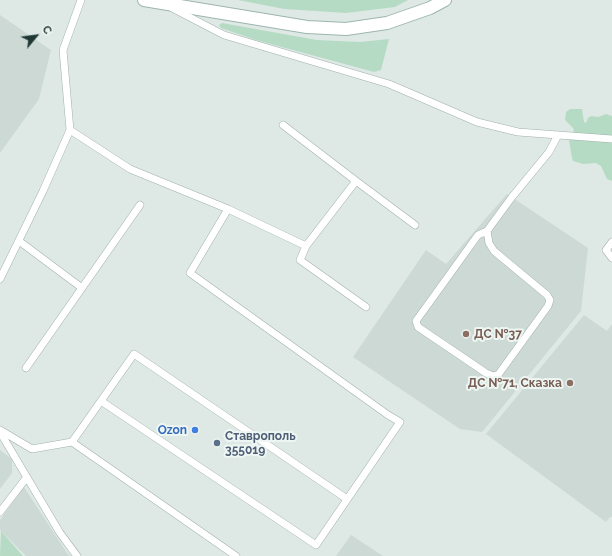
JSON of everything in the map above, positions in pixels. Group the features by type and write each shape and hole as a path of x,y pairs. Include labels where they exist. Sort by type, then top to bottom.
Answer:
{"street":[{"path":"144,0 307,27 346,29 387,23 430,8 445,0"}],"lane":[{"path":"0,279 70,130 63,50 81,0"},
{"path":"163,4 224,35 389,84 477,122 518,132 612,139"},
{"path":"283,125 415,225"},
{"path":"70,130 130,169 228,209 306,246"},
{"path":"487,231 489,243 494,252 548,295 550,300 548,306 498,375 493,376 486,373 418,327 416,321 478,235 487,231 512,197 549,152 558,135"},
{"path":"356,181 306,246 300,260 366,307"},
{"path":"26,368 140,205"},
{"path":"101,401 316,545 400,422 388,415 190,273 228,209"},
{"path":"19,241 82,288"},
{"path":"612,242 606,250 612,258"},
{"path":"72,442 134,354 347,499"},
{"path":"0,431 32,449 72,442 236,556"},
{"path":"0,431 60,533 77,556"},
{"path":"0,512 27,477"}],"shaded area":[{"path":"0,15 51,50 39,99 0,153"},
{"name":"ДС №37","path":"507,194 588,248 581,311 482,432 460,429 353,357 426,250 446,264"},
{"name":"ДС №71, Сказка","path":"584,315 607,331 612,324 612,517 610,517 606,522 486,434"},
{"path":"0,450 12,459 12,473 0,489"},
{"path":"24,487 70,556 26,556 0,530 0,520"},
{"path":"351,535 383,556 336,556"}],"green space":[{"path":"238,0 408,0 395,7 346,13 284,9"},
{"path":"222,23 317,40 360,42 389,39 381,70 374,72 256,40 221,28 219,25"},
{"path":"570,109 582,109 584,122 586,123 588,118 591,116 598,117 606,114 612,116 612,181 607,179 601,166 596,163 583,164 573,161 569,140 574,130 565,120 566,112"},
{"path":"1,531 23,556 0,556"}],"place":[{"name":"ДС №37","path":"466,334"},
{"name":"ДС №71, Сказка","path":"570,383"},
{"name":"Ozon","path":"195,430"},
{"name":"Ставрополь 355019","path":"217,443"}]}
